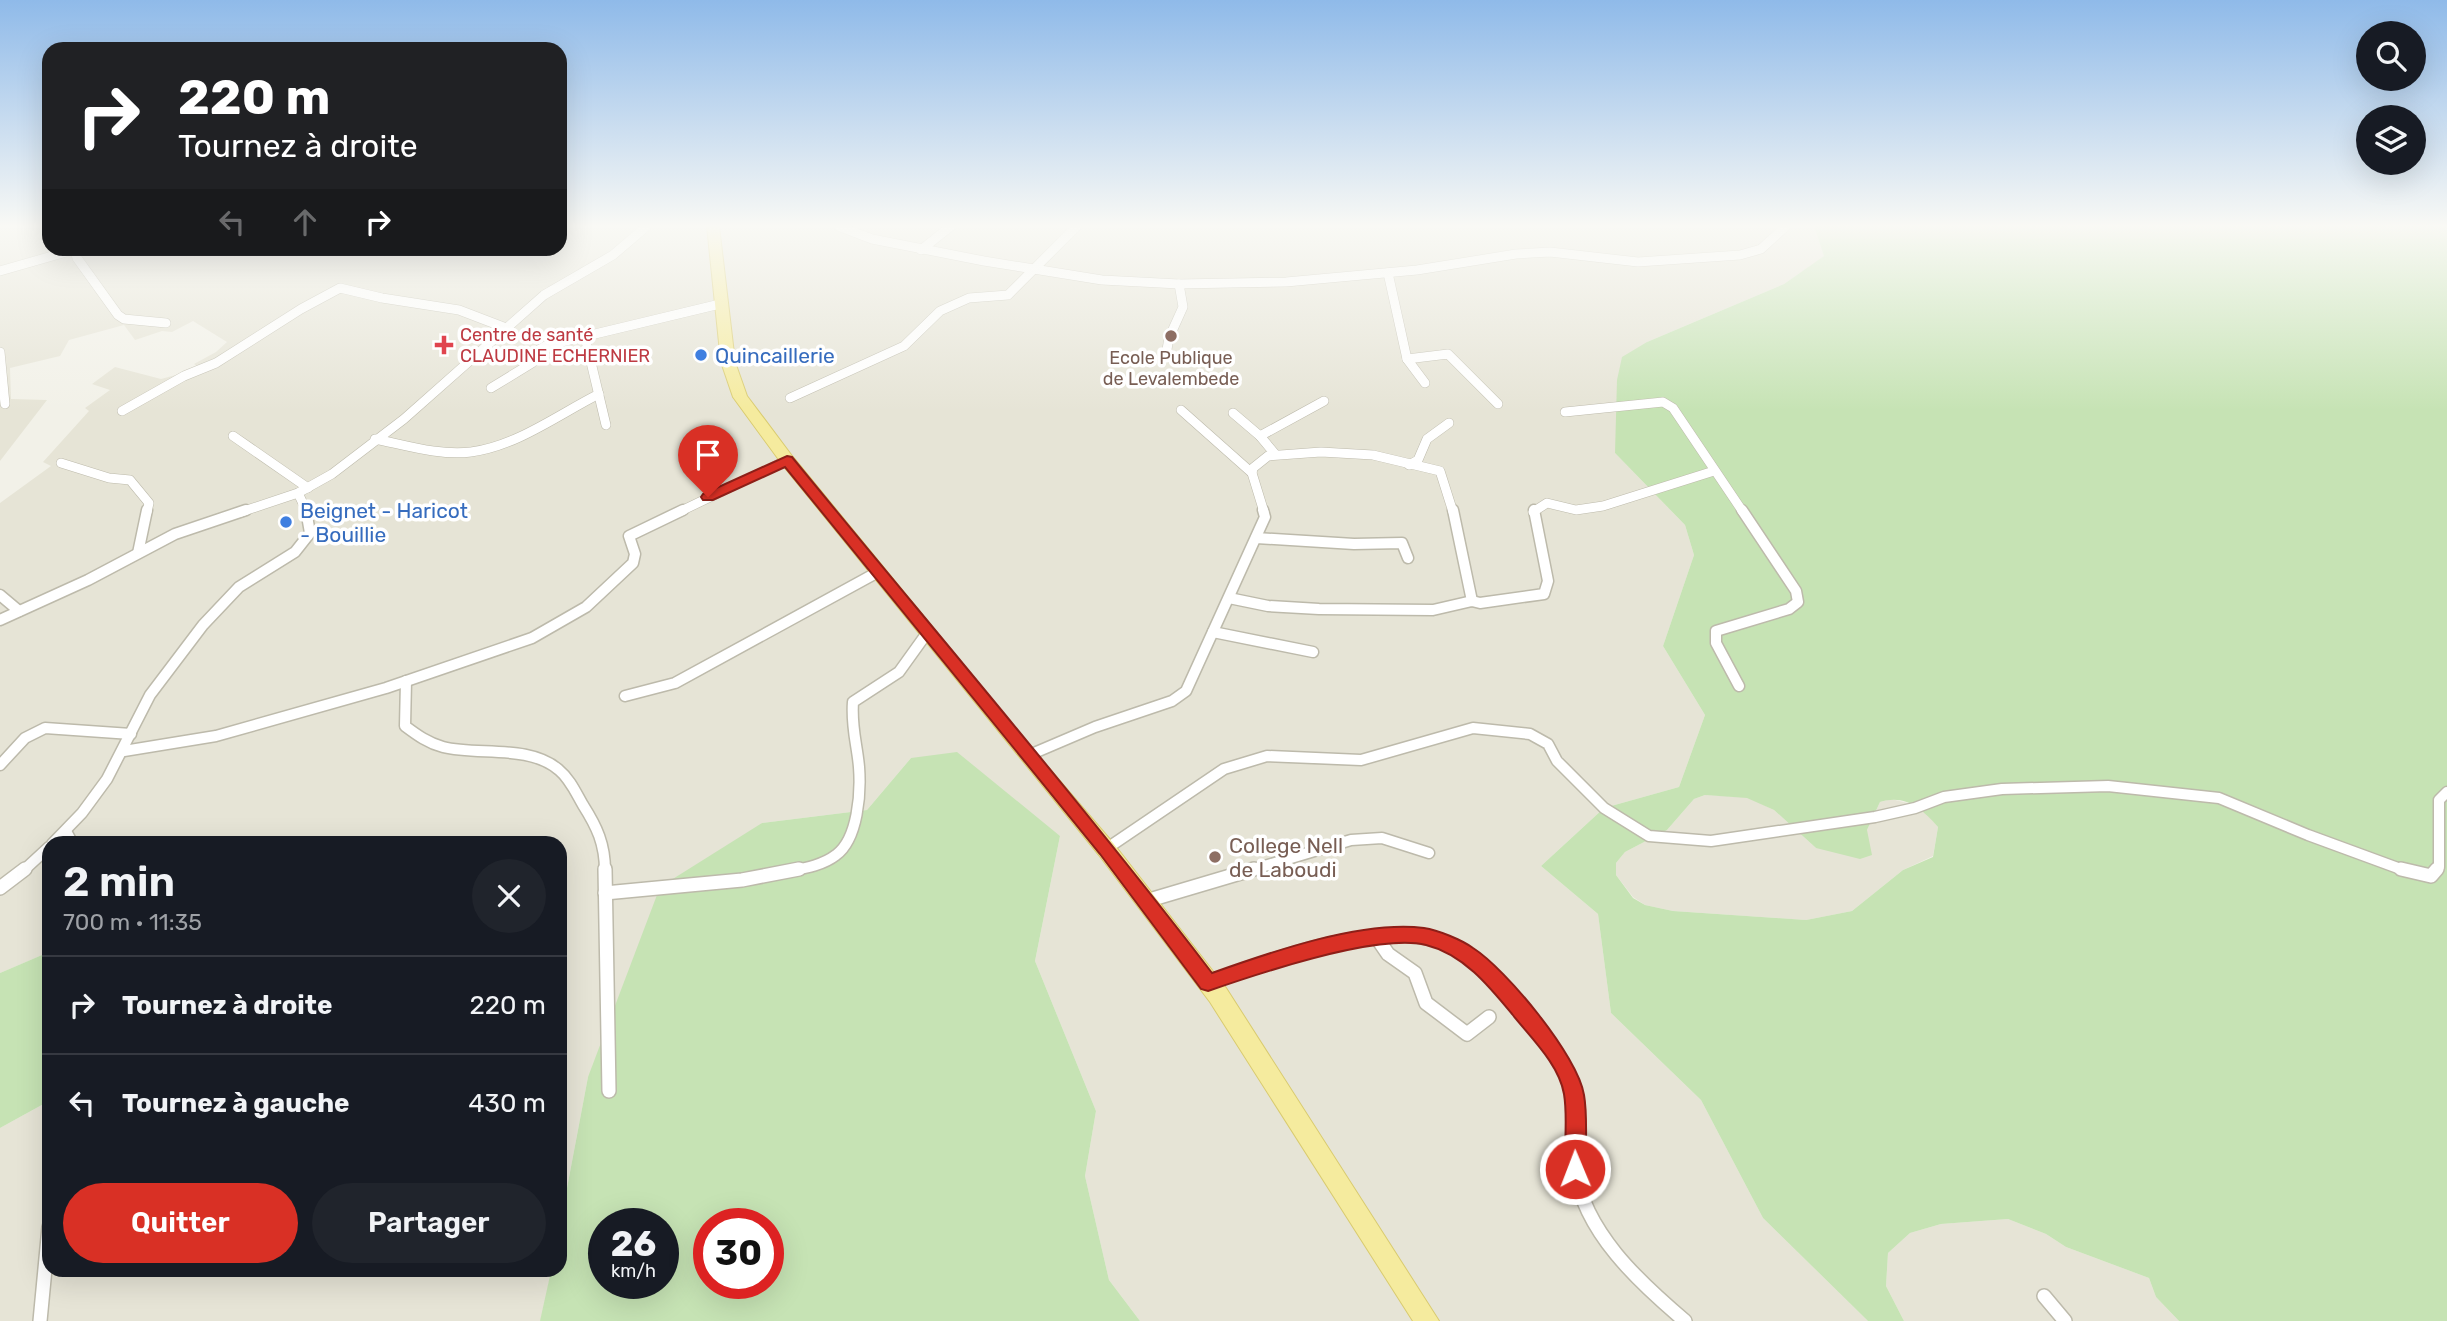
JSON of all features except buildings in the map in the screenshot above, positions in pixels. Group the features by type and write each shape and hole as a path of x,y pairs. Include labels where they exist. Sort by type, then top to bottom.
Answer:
{"main road":[{"path":"718,288 728,362 740,397 787,460 927,633 1107,849 1208,983 1427,1321"}],"street":[{"path":"98,288 118,315 124,319 166,323"},
{"path":"122,411 164,387 216,363 301,309 341,288 382,298 459,310 506,328"},
{"path":"0,620 189,528 303,490 346,465 375,439 404,419 544,295 557,288"},
{"path":"790,398 904,346 940,311 969,298 1008,295 1015,288"},
{"path":"1166,355 1169,338 1183,307 1180,288"},
{"path":"1391,288 1407,359 1425,383"},
{"path":"491,388 532,363 540,349 720,304"},
{"path":"585,337 606,425"},
{"path":"0,352 5,404"},
{"path":"1407,359 1448,354 1499,404"},
{"path":"375,439 457,452 481,450 599,394"},
{"path":"1260,436 1324,401"},
{"path":"1565,412 1663,402 1673,408 1796,591 1798,603 1789,609 1716,631 1716,643 1739,686"},
{"path":"1027,756 1095,727 1180,696 1186,691 1256,538 1265,517 1252,473 1181,411"},
{"path":"1233,413 1260,436 1275,454"},
{"path":"1409,465 1418,460 1427,439 1449,423"},
{"path":"61,836 104,785 124,751 150,695 225,601 252,577 296,550 308,539 310,524 303,490 257,450 233,436"},
{"path":"1252,473 1258,464 1275,454 1373,455 1435,469 1443,474 1472,601"},
{"path":"124,751 216,736 407,681 532,638 586,607 633,563 635,554 629,536 787,460"},
{"path":"61,463 109,478 130,480 149,503 138,553"},
{"path":"1229,598 1268,606 1332,610 1433,610 1472,601 1480,603 1544,594 1548,581 1532,517 1533,511 1540,505 1547,503 1576,510 1603,506 1714,471"},
{"path":"1256,538 1354,544 1402,542 1408,558"},
{"path":"625,696 675,682 702,669 878,572"},
{"path":"0,595 19,611"},
{"path":"1213,632 1313,652"},
{"path":"605,893 742,880 814,866 838,854 856,825 859,768 851,725 853,702 899,672 927,633"},
{"path":"407,681 405,726 412,733 458,750 543,761 555,766 570,781 604,841 609,1091"},
{"path":"0,765 24,738 45,728 131,734"},
{"path":"1107,849 1224,769 1243,762 1267,756 1362,760 1473,728 1530,734 1548,744 1557,761 1604,808 1648,836 1711,841 1875,817 1915,808 1944,797 2002,789 2108,786 2219,798 2308,835 2415,873 2431,876 2439,867 2439,800 2447,792"},
{"path":"66,831 69,836"},
{"path":"1146,901 1351,839 1382,838 1429,853"},
{"path":"0,888 23,872 42,854"},
{"path":"1208,983 1257,965 1351,941 1426,936 1466,953 1504,990 1555,1053 1574,1094 1575,1169 1580,1192 1590,1215 1625,1264 1685,1321"},
{"path":"1377,938 1388,954 1415,973 1426,1003 1466,1034 1489,1017"},
{"path":"40,1321 44,1277"},
{"path":"2044,1296 2065,1321"}],"shaded area":[{"path":"0,288 1775,288 1647,342 1615,453 1685,525 1694,555 1663,646 1705,715 1679,787 1604,808 1541,866 1598,914 1611,1013 1701,1100 1763,1218 1868,1321 1140,1321 1109,1280 1085,1176 1096,1111 1035,961 1060,836 911,758 867,810 762,823 588,1077 567,1188 567,836 42,836 42,955 0,973 0,503 51,466 43,462 89,411 85,408 110,390 92,384 115,367 161,379 198,367 194,364 216,352 227,342 193,321 172,332 162,331 135,340 124,325 69,340 60,356 10,368 11,399 47,400 0,461"},
{"path":"1705,795 1747,797 1774,810 1816,848 1867,830 1880,802 1891,799 1920,806 1938,827 1933,856 1903,870 1852,911 1806,920 1673,911 1645,905 1633,897 1616,875 1616,863 1625,852 1667,830 1694,799"},
{"path":"42,1105 42,1277 550,1277 542,1318 540,1321 0,1321 0,1128"},
{"path":"2008,1219 2046,1234 2066,1247 2149,1278 2156,1297 2179,1321 1904,1321 1886,1286 1888,1253 1910,1233 1941,1224"}],"green space":[{"path":"1775,288 2447,288 2447,1321 2179,1321 2156,1297 2149,1278 2066,1247 2046,1234 2008,1219 1941,1224 1910,1233 1888,1253 1886,1286 1904,1321 1868,1321 1763,1218 1701,1100 1611,1013 1598,914 1541,866 1604,808 1679,787 1705,715 1663,646 1694,555 1685,525 1615,453 1617,380 1622,357 1647,342","holes":["1705,795 1747,798 1774,810 1816,848 1860,859 1872,855 1867,830 1880,802 1906,802 1926,814 1938,827 1933,857 1903,870 1852,911 1806,920 1673,911 1645,905 1633,898 1616,875 1616,863 1625,852 1667,830 1694,799"]},
{"path":"957,752 1060,836 1035,961 1096,1111 1085,1176 1109,1280 1140,1321 540,1321 550,1277 567,1277 567,1188 588,1077 660,887 762,823 867,810 911,758"},
{"path":"42,955 42,1105 0,1128 0,973"}],"place":[{"name":"Ecole Publique de Levalembede","path":"1171,336"},
{"name":"Centre de santé CLAUDINE ECHERNIER","path":"444,345"},
{"name":"Quincaillerie","path":"701,355"},
{"name":"Beignet - Haricot - Bouillie","path":"286,522"},
{"name":"College Nell de Laboudi","path":"1215,857"}],"route":[{"path":"708,497 742,484 787,460 1027,756 1107,849 1208,983 1257,965 1351,941 1399,935 1426,936 1466,953 1504,990 1555,1053 1567,1074 1574,1094 1575,1169"}]}
